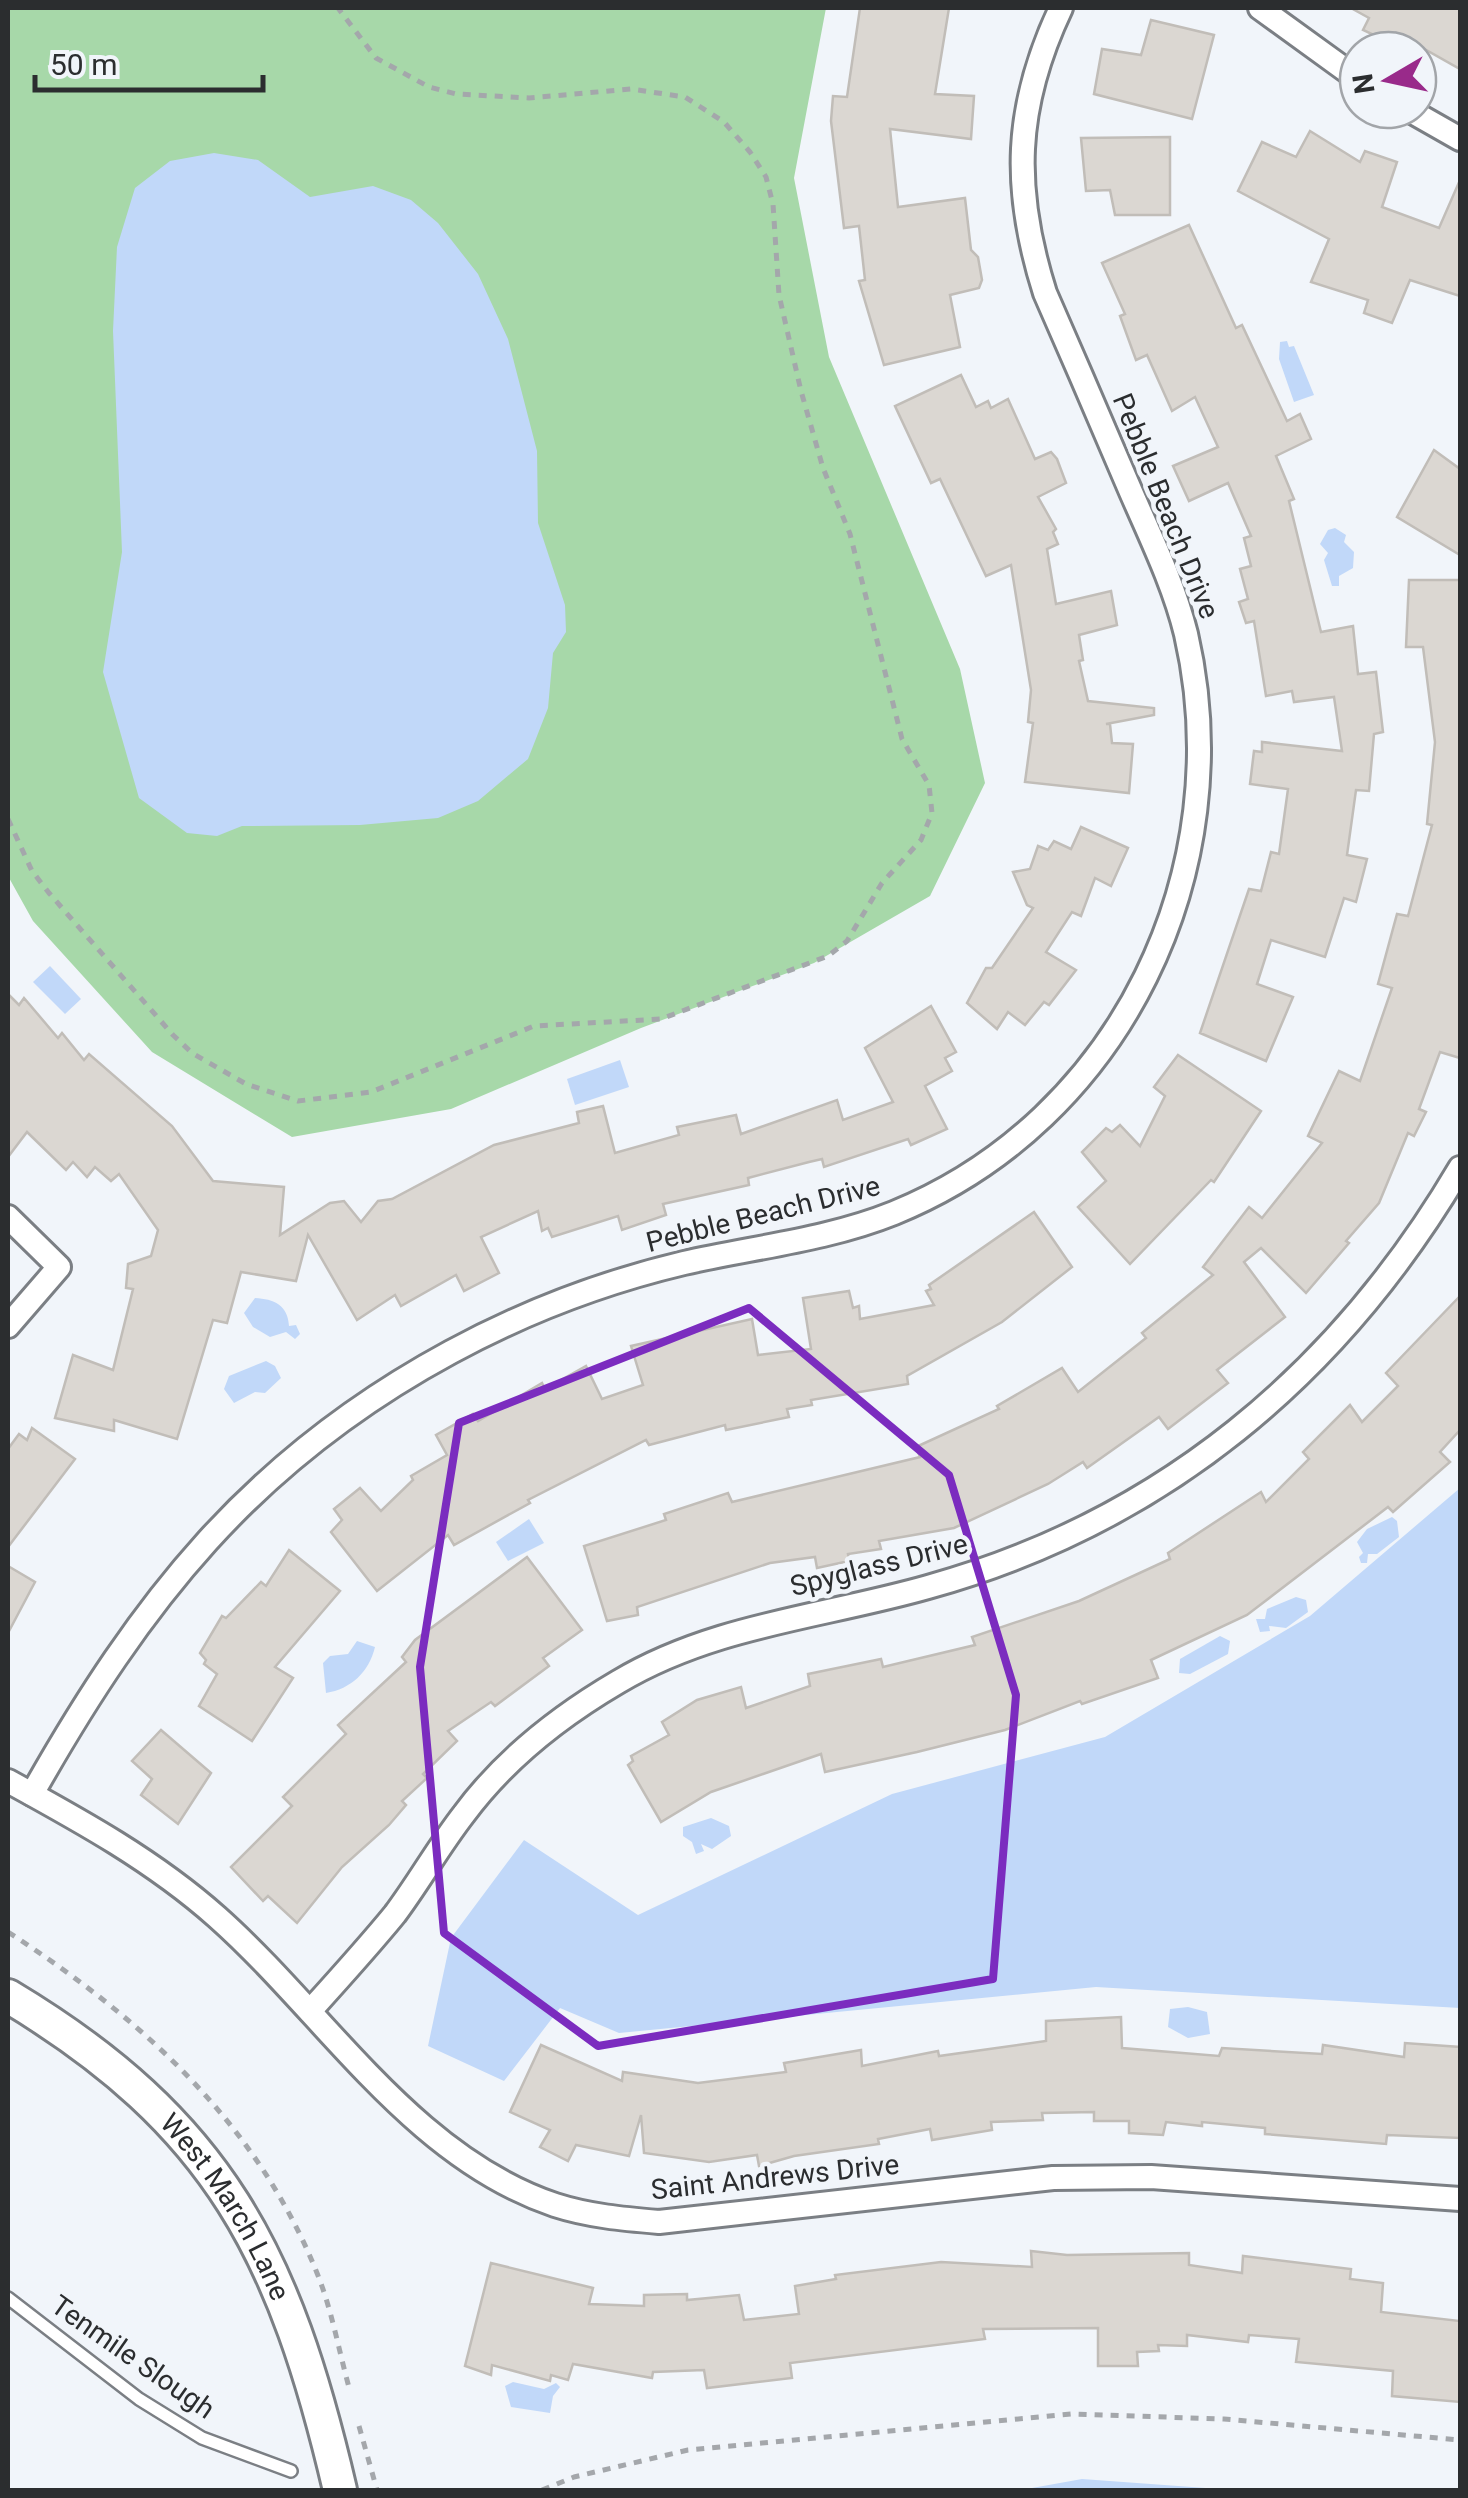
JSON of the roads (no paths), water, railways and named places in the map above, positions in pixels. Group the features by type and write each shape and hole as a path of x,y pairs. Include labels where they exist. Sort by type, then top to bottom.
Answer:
{"street":[{"name":"Pebble Beach Drive","path":"32,1794 93,1686 144,1613 198,1549 261,1486 318,1438 452,1352 527,1316 605,1286 683,1264 840,1231 895,1212 948,1187 999,1153 1083,1076 1142,987 1172,919 1198,808 1201,747 1196,686 1169,580 1046,293 1030,244 1021,189 1022,142 1038,62 1061,8"},
{"path":"1260,8 1338,65"},
{"path":"1438,126 1460,138"},
{"name":"Spyglass Drive","path":"310,2011 398,1910 467,1810 512,1761 564,1717 620,1680 678,1652 740,1630 928,1588 1013,1560 1148,1494 1211,1452 1324,1354 1383,1286 1460,1168"},
{"path":"8,1217 59,1267 8,1326"},
{"name":"Saint Andrews Drive","path":"8,1781 157,1869 217,1918 424,2127 464,2160 507,2185 555,2205 606,2218 659,2222 1053,2178 1151,2177 1460,2200"},
{"name":"West March Lane","path":"8,1996 75,2037 136,2084 195,2148 238,2207 292,2321 340,2490"}],"lane":[{"name":"Tenmile Slough","path":"8,2298 140,2399 202,2438 291,2471"}],"water":[{"path":"214,153 258,160 310,197 373,186 411,200 438,223 478,274 508,339 537,451 538,523 565,605 566,632 553,653 548,708 528,759 478,801 438,818 360,825 242,826 217,836 187,833 139,798 103,672 122,552 113,331 117,247 135,188 170,161"},
{"path":"1287,341 1289,347 1294,346 1314,395 1294,402 1279,359 1280,342"},
{"path":"1335,528 1346,535 1344,542 1354,552 1353,568 1339,576 1339,586 1332,586 1324,560 1328,553 1320,544 1328,530"},
{"path":"50,966 81,999 65,1014 33,982"},
{"path":"620,1060 629,1087 575,1105 567,1079"},
{"path":"255,1298 279,1304 289,1326 296,1325 300,1334 295,1339 286,1332 270,1337 253,1327 244,1313"},
{"path":"266,1361 275,1366 281,1378 265,1393 255,1392 234,1403 224,1389 229,1376"},
{"path":"1460,1488 1460,2008 1096,1987 619,2033 560,2008 504,2081 428,2046 451,1938 524,1840 638,1915 892,1794 1105,1737 1310,1616"},
{"path":"1392,1517 1397,1521 1399,1537 1377,1554 1368,1554 1367,1563 1361,1563 1359,1557 1363,1553 1357,1542 1367,1529"},
{"path":"529,1519 544,1543 508,1561 496,1542"},
{"path":"1296,1597 1306,1600 1308,1612 1286,1628 1269,1626 1270,1631 1260,1632 1256,1619 1265,1619 1267,1609"},
{"path":"1220,1636 1230,1641 1228,1654 1190,1674 1179,1673 1180,1659"},
{"path":"357,1641 375,1647 368,1664 351,1683 326,1693 323,1663 330,1656 348,1654"},
{"path":"711,1818 729,1826 731,1836 712,1849 701,1844 704,1851 696,1854 692,1842 683,1836 683,1827"},
{"path":"1188,2007 1207,2012 1210,2034 1188,2038 1168,2027 1170,2009"},
{"path":"513,2382 544,2389 556,2383 560,2387 553,2396 550,2413 511,2407 505,2386"},
{"path":"1082,2479 1233,2490 1021,2490"}]}
